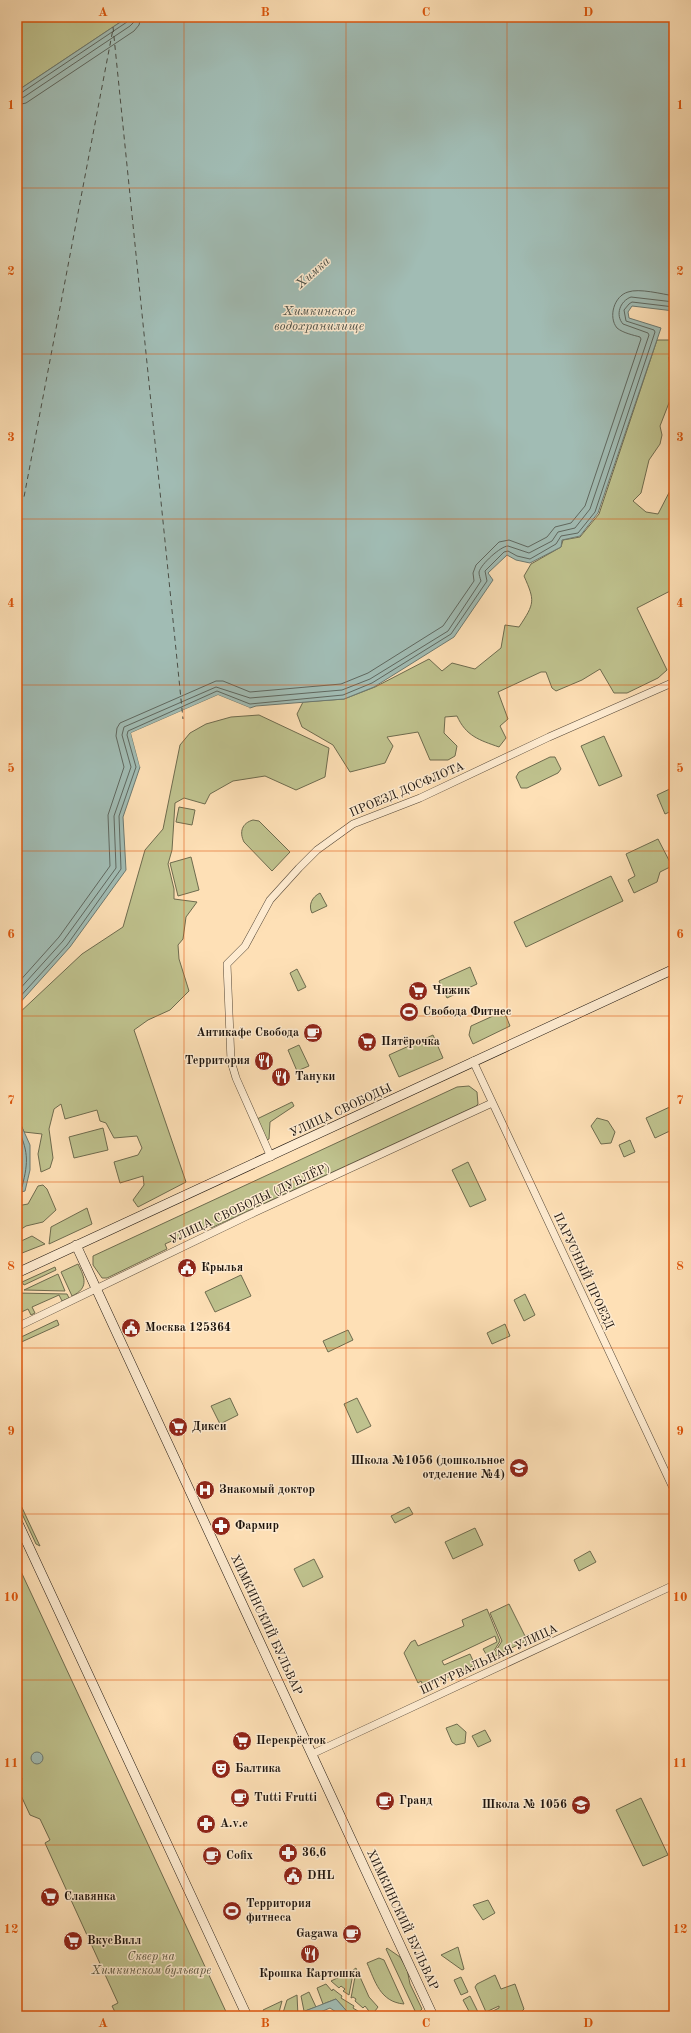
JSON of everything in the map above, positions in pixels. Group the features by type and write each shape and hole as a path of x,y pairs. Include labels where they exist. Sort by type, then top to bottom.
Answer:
{"main road":[{"name":"УЛИЦА СВОБОДЫ","path":"17,1273 271,1157 473,1061 674,969"},
{"name":"ХИМКИНСКИЙ БУЛЬВАР","path":"76,1246 433,2016"},
{"path":"17,1521 247,2016"}],"street":[{"name":"ПРОЕЗД ДОСФЛОТА","path":"271,1157 234,1072 229,1035 226,976 227,964 245,946 270,900 299,868 318,850 353,824 420,798 549,737 674,682"},
{"name":"ПАРУСНЫЙ ПРОЕЗД","path":"473,1061 674,1490"},
{"name":"УЛИЦА СВОБОДЫ (ДУБЛЁР)","path":"17,1327 249,1215 492,1103"},
{"name":"ШТУРВАЛЬНАЯ УЛИЦА","path":"312,1754 674,1586"}],"green space":[{"path":"17,17 128,17 17,91"},
{"path":"657,340 671,340 674,344 674,354 669,357 670,368 674,373 674,390 660,426 662,435 660,444 649,460 641,493 633,501 646,512 658,514 674,483 674,589 637,608 667,670 658,678 627,693 614,693 600,669 582,680 556,691 552,688 546,672 541,672 498,692 508,719 500,726 506,738 499,747 485,742 469,733 457,716 445,717 444,733 457,746 455,756 448,760 430,760 418,732 387,737 393,746 385,763 350,772 333,745 302,727 297,714 303,702 344,699 375,687 429,659 442,671 452,663 475,669 501,648 505,625 519,627 531,607 532,602 530,591 524,576 531,564 561,547 563,540 580,537 599,514"},
{"path":"259,715 329,748 325,777 296,790 265,776 233,781 210,794 205,804 184,798 175,803 172,850 168,864 174,889 174,899 197,902 186,917 183,939 178,945 179,959 189,991 170,1010 148,1020 134,1030 186,1182 138,1207 133,1200 144,1185 143,1176 120,1183 114,1162 138,1155 142,1148 137,1136 114,1138 106,1123 100,1121 97,1110 65,1119 61,1104 54,1109 49,1129 53,1158 50,1168 41,1172 38,1154 42,1134 24,1132 17,1116 17,1015 82,954 123,927 145,850 163,829 180,745 190,733 206,724 231,717"},
{"path":"604,736 622,776 599,786 581,746"},
{"path":"550,757 555,757 561,769 558,773 527,788 521,788 516,777 519,772"},
{"path":"674,787 674,810 665,814 657,795"},
{"path":"179,807 195,810 192,825 176,822"},
{"path":"253,820 259,821 290,852 272,871 244,842 242,838 242,828 246,823"},
{"path":"658,839 672,866 660,872 657,882 634,893 628,880 635,876 626,854"},
{"path":"191,857 199,890 178,896 170,863"},
{"path":"611,876 623,901 526,947 514,922"},
{"path":"320,893 327,906 312,913 310,907 311,904 315,897"},
{"path":"470,967 477,984 447,998 439,981"},
{"path":"297,969 306,987 298,991 290,973"},
{"path":"504,1011 510,1026 473,1044 469,1035 471,1026"},
{"path":"433,1035 443,1058 399,1077 389,1055"},
{"path":"299,1045 309,1066 297,1071 288,1050"},
{"path":"469,1086 477,1092 478,1104 476,1106 211,1228 209,1224 165,1244 167,1249 107,1278 102,1278 93,1265 93,1256 457,1087"},
{"path":"292,1102 294,1106 270,1122 269,1139 267,1140 257,1119"},
{"path":"674,1105 674,1129 655,1138 646,1118"},
{"path":"597,1118 608,1121 615,1132 611,1143 601,1144 591,1126"},
{"path":"103,1128 108,1150 74,1158 69,1137"},
{"path":"630,1140 635,1152 624,1157 619,1145"},
{"path":"468,1162 486,1200 470,1207 452,1170"},
{"path":"43,1185 47,1189 56,1210 43,1222 26,1226 17,1232 17,1206 28,1204 38,1186"},
{"path":"87,1208 92,1224 49,1244 51,1227"},
{"path":"32,1236 45,1244 17,1255 17,1243"},
{"path":"78,1264 84,1278 84,1282 81,1290 72,1296 61,1272"},
{"path":"55,1267 56,1270 24,1285 22,1282"},
{"path":"58,1274 65,1291 24,1290"},
{"path":"241,1275 251,1296 215,1312 205,1292"},
{"path":"17,1293 67,1294 69,1298 62,1301 59,1295 32,1307 35,1313 31,1315 28,1309 17,1314"},
{"path":"525,1294 535,1315 524,1321 514,1300"},
{"path":"57,1320 59,1325 17,1344 17,1339"},
{"path":"505,1324 510,1336 492,1344 487,1333"},
{"path":"348,1330 353,1340 328,1352 323,1341"},
{"path":"230,1398 238,1415 220,1424 211,1406"},
{"path":"357,1398 371,1426 357,1433 344,1404"},
{"path":"17,1497 40,1546 36,1544 17,1503"},
{"path":"409,1507 413,1514 395,1523 391,1516"},
{"path":"475,1528 483,1545 453,1559 445,1542"},
{"path":"590,1551 596,1562 579,1571 574,1560"},
{"path":"314,1559 323,1577 303,1587 294,1569"},
{"name":"Сквер на Химкинском бульваре","path":"17,1563 228,2016 117,2016 112,2006 118,2003 45,1843 50,1840 40,1819 30,1815 17,1787 22,1779 17,1768"},
{"path":"509,1604 525,1636 530,1634 532,1638 491,1658 502,1641 490,1613"},
{"path":"487,1609 500,1641 489,1659 483,1649 497,1642 495,1636 442,1661 444,1665 470,1654 475,1665 424,1688 421,1681 418,1683 404,1653 411,1642 415,1640 418,1646 464,1626 462,1620"},
{"path":"457,1724 466,1732 465,1743 456,1745 452,1742 446,1728"},
{"path":"485,1730 491,1741 478,1747 472,1736"},
{"path":"641,1798 668,1855 643,1866 616,1810"},
{"path":"488,1900 495,1913 483,1920 473,1905"},
{"path":"458,1947 464,1969 462,1970 441,1955"},
{"path":"387,1948 400,1957 407,1969 410,1984 422,2009 418,2013 416,2013 386,1949"},
{"path":"379,1958 384,1960 404,2004 389,1999 384,1995 376,1983 367,1963"},
{"path":"356,1968 369,1997 378,2007 372,2015 365,2006 363,2008 355,2001 356,1999 353,1997 351,1998 355,1977 353,1970"},
{"path":"350,1972 352,1979 349,1995 343,1991 345,1989 341,1986 339,1988 331,1981"},
{"path":"495,1975 501,1989 515,1984 524,2009 517,2016 488,2016 487,2014 499,2008 499,2006 486,2012 475,1987 477,1984"},
{"path":"461,1977 468,1992 461,1995 454,1980"},
{"path":"326,1984 332,1991 333,1989 342,1996 341,1998 354,2006 353,2008 366,2016 351,2016 336,1999 323,2004 317,1988"},
{"path":"309,1992 316,2007 305,2011 305,2016 301,1996"},
{"path":"297,1995 298,2016 282,2016 287,2000"},
{"path":"470,1996 478,2012 471,2015 463,2000"},
{"path":"282,2001 278,2016 266,2016 263,2010"}],"water":[{"name":"Химкинское водохранилище","path":"128,17 674,17 674,311 632,306 628,312 629,318 661,328 598,513 580,536 562,540 561,547 530,563 516,560 507,555 488,573 493,580 454,637 374,687 344,699 256,706 250,708 218,695 131,733 140,767 123,817 126,870 70,947 17,1006 17,91"},
{"path":"17,1116 30,1145 30,1170 25,1191 17,1193"},
{"path":"35,1752 39,1752 43,1758 39,1764 35,1764 31,1760 31,1756"},
{"path":"336,1999 351,2016 342,2016 330,2008 318,2013 316,2016 306,2016 305,2011"}],"pier":[{"path":"218,695 250,708 248,709 218,698 133,734 142,766 140,767 131,733"}],"ferry route":[{"path":"113,27 183,719"},
{"path":"17,502 24,497 113,29"}],"place":[{"name":"Чижик","path":"418,991"},
{"name":"Свобода Фитнес","path":"409,1012"},
{"name":"Антикафе Свобода","path":"313,1033"},
{"name":"Пятёрочка","path":"367,1042"},
{"name":"Территория","path":"264,1061"},
{"name":"Тануки","path":"281,1077"},
{"name":"Крылья","path":"187,1268"},
{"name":"Москва 125364","path":"131,1328"},
{"name":"Дикси","path":"178,1427"},
{"name":"Школа №1056 (дошкольное отделение №4)","path":"519,1468"},
{"name":"Знакомый доктор","path":"205,1490"},
{"name":"Фармир","path":"221,1526"},
{"name":"Перекрёсток","path":"242,1741"},
{"name":"Балтика","path":"221,1769"},
{"name":"Tutti Frutti","path":"240,1798"},
{"name":"Гранд","path":"385,1801"},
{"name":"Школа № 1056","path":"581,1805"},
{"name":"A.v.e","path":"206,1824"},
{"name":"36,6","path":"288,1853"},
{"name":"Cofix","path":"212,1856"},
{"name":"DHL","path":"293,1876"},
{"name":"Славянка","path":"50,1897"},
{"name":"Территория фитнеса","path":"232,1911"},
{"name":"Gagawa","path":"352,1934"},
{"name":"ВкусВилл","path":"73,1941"},
{"name":"Крошка Картошка","path":"310,1954"}],"water label":[{"name":"Химка","path":"313,273"}]}
